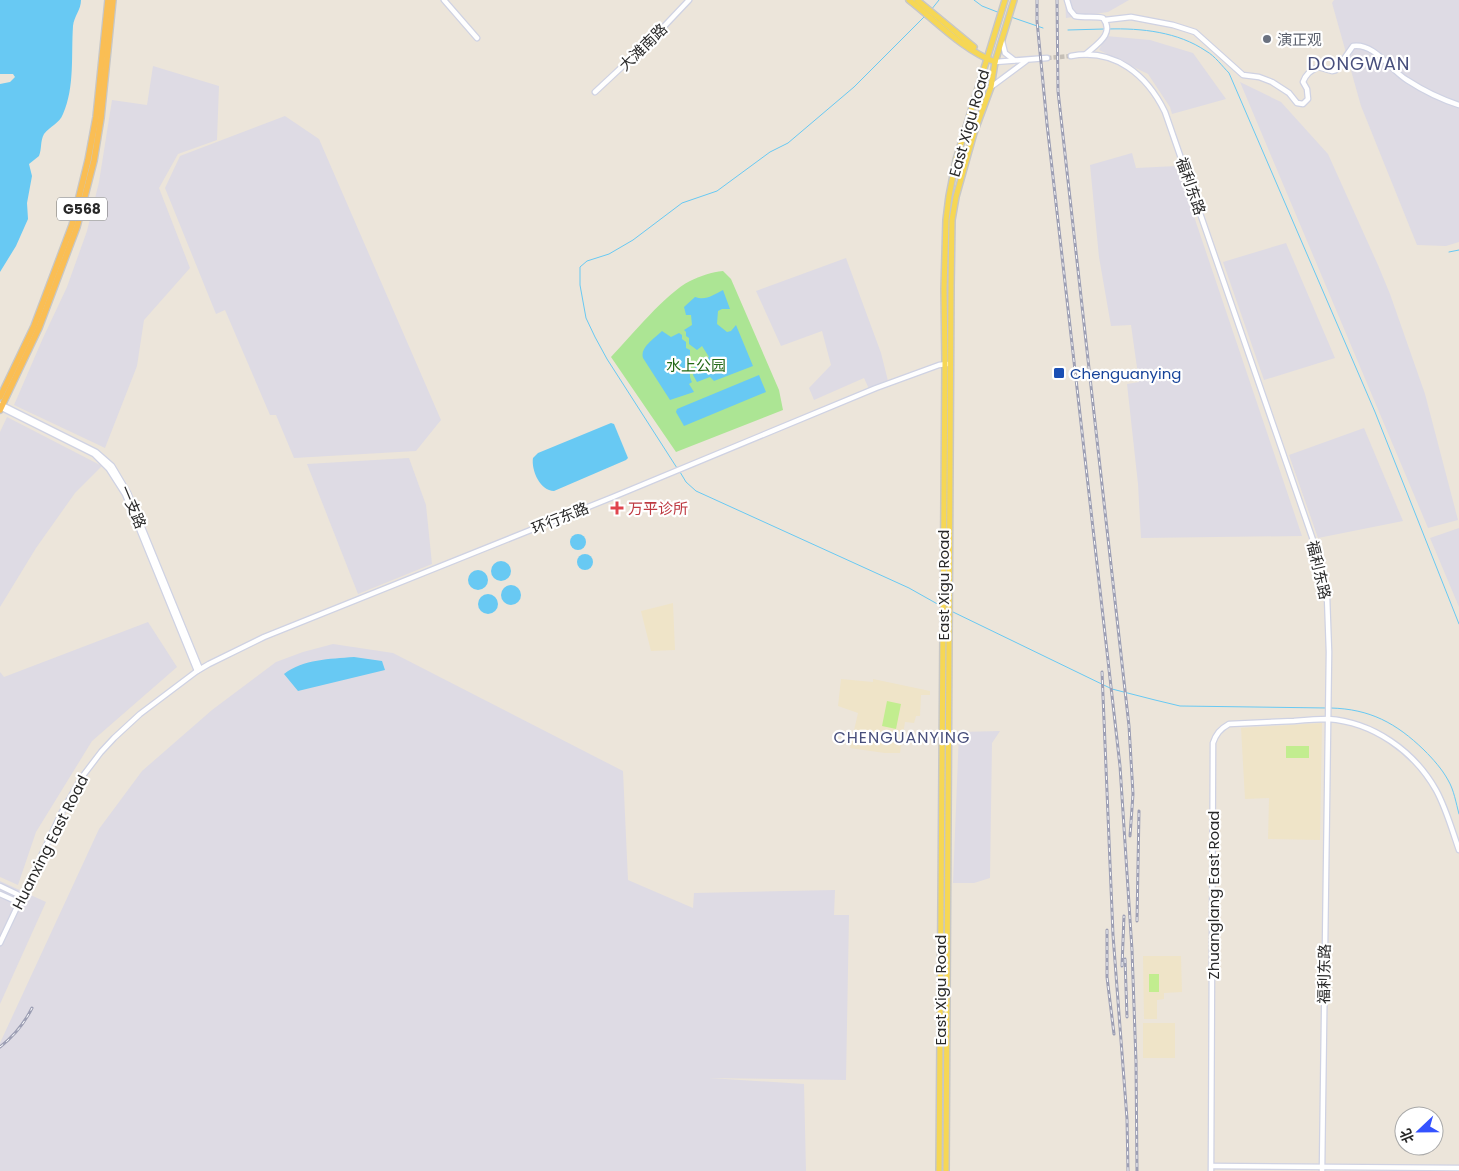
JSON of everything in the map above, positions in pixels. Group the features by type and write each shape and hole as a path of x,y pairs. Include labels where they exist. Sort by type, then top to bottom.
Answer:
{"highway":[{"name":"G568","path":"0,397 34,326 72,225 88,160 96,117 108,0"},
{"name":"G568","path":"1,407 39,328 77,227 94,161 101,118 113,0"}],"main road":[{"path":"909,0 923,8 987,59 995,62"},
{"path":"916,0 923,8"},
{"name":"East Xigu Road","path":"939,1171 946,220 956,160 1005,0"},
{"name":"East Xigu Road","path":"946,1171 952,220 964,162 991,87 995,62 1014,0"},
{"path":"944,490 950,490"}],"street":[{"path":"444,0 477,38"},
{"name":"大滩南路","path":"595,92 654,37 689,0"},
{"path":"1067,0 1070,10 1075,16 1086,18 1099,16 1106,23 1106,34 1086,54"},
{"path":"1106,23 1131,17 1173,25 1195,32 1243,75 1259,77 1272,82 1289,93 1298,103 1303,104 1308,99 1307,89 1303,82 1305,76 1318,67 1332,71 1336,70 1353,46 1360,45 1378,56 1404,79 1439,98 1459,105"},
{"path":"1002,41 1005,53 1016,61"},
{"name":"福利东路","path":"1071,56 1086,54 1107,57 1123,64 1138,73 1148,83 1166,112 1313,540 1327,596 1329,652 1322,1169"},
{"path":"995,62 1047,58"},
{"path":"991,87 1027,61"},
{"name":"环行东路","path":"199,670 264,637 876,388 945,364 951,364"},
{"name":"一支路","path":"1,407 89,447 104,458 117,473 128,493 199,670"},
{"name":"Huanxing East Road","path":"0,943 62,812 91,765 114,738 134,720 199,670"},
{"name":"Zhuanglang East Road","path":"1212,1168 1214,743 1216,736 1222,728 1229,724 1328,718 1373,730 1392,741 1415,762 1438,794 1459,850"},
{"path":"0,886 21,896"},
{"path":"0,894 18,902"},
{"path":"1212,1168 1459,1168"}],"shaded area":[{"path":"1065,0 1129,0 1108,12 1066,18"},
{"path":"1334,0 1459,0 1459,242 1446,246 1417,245 1361,106 1332,3"},
{"path":"1106,36 1150,40 1193,53 1226,99 1172,114 1170,107 1148,74 1099,50"},
{"path":"153,66 219,86 217,140 178,154 159,188 190,268 144,320 137,366 105,448 14,405 67,287 87,231 99,182 112,100 147,105"},
{"path":"1240,82 1281,102 1328,154 1390,294 1425,394 1458,520 1428,528"},
{"path":"285,116 319,139 441,420 416,451 294,458 276,415 270,415 225,310 216,314 165,188 180,156"},
{"path":"1132,153 1136,168 1177,166 1302,536 1141,538 1138,484 1127,384 1139,382 1131,325 1111,326 1099,257 1090,165"},
{"path":"1286,243 1335,358 1264,380 1223,262"},
{"path":"846,258 881,353 888,381 869,389 864,378 814,400 809,388 831,365 822,331 781,346 756,291"},
{"path":"7,417 102,466 75,493 36,548 0,607 0,432"},
{"path":"1364,428 1403,521 1318,538 1289,455"},
{"path":"409,458 426,505 432,564 358,594 307,464"},
{"path":"1459,528 1459,607 1430,538"},
{"path":"673,603 675,650 651,651 641,611"},
{"path":"148,622 177,667 92,741 36,832 18,885 0,877 0,672 4,677"},
{"path":"333,644 393,653 623,771 628,880 693,908 694,893 835,890 834,915 849,915 846,1080 709,1078 804,1084 806,1171 0,1171 0,1043 99,829 142,771 212,710 276,662"},
{"path":"841,679 873,682 873,679 930,691 930,695 921,695 920,716 916,716 914,723 905,722 900,753 850,748 858,713 838,706"},
{"path":"1322,723 1320,840 1268,839 1269,798 1245,799 1241,728"},
{"path":"1000,731 992,743 990,878 974,883 953,883 959,732"},
{"path":"0,881 46,902 0,1004"},
{"path":"1143,956 1181,956 1182,992 1164,993 1164,999 1157,1000 1157,1019 1144,1019"},
{"path":"1143,1023 1175,1023 1175,1058 1143,1058"}],"green space":[{"name":"水上公园","path":"723,271 731,279 779,390 783,410 676,452 611,357 670,295 690,281"},
{"path":"887,701 901,704 896,729 882,726"},
{"path":"1286,746 1309,746 1309,758 1286,758"},
{"path":"1149,974 1159,974 1159,992 1149,992"}],"water":[{"path":"0,0 81,0 73,26 72,71 67,104 59,120 44,134 39,156 29,164 32,176 27,203 28,219 16,246 0,272 0,84 10,82 15,77 13,74 0,74"},
{"path":"723,290 730,309 718,311 717,324 727,332 731,331 736,325 753,366 714,381 710,377 697,382 693,375 695,367 709,357 702,346 697,350 689,344 689,338 684,330 692,325 691,315 686,315 684,307 695,297 706,298"},
{"path":"662,331 671,337 679,333 682,335 682,339 686,342 686,348 690,350 690,355 686,357 690,365 692,382 689,384 694,392 670,400 643,358 646,347"},
{"path":"759,375 766,392 684,426 676,412 677,409"},
{"path":"611,423 614,424 628,458 626,460 554,491 545,488 541,484 533,468 533,458 538,453"},
{"path":"578,534 584,536 586,542 584,548 578,550 572,548 570,542 572,536"},
{"path":"585,554 591,556 593,562 591,568 585,570 579,568 577,562 579,556"},
{"path":"497,561 505,561 511,567 511,575 505,581 497,581 491,575 491,567"},
{"path":"474,570 482,570 488,576 488,584 482,590 474,590 468,584 468,576"},
{"path":"507,585 515,585 521,591 521,599 515,605 507,605 501,599 501,591"},
{"path":"484,594 492,594 498,600 498,608 492,614 484,614 478,608 478,600"},
{"path":"354,657 382,661 385,670 298,691 284,674 300,665 308,663 326,659"}],"waterway":[{"path":"931,10 939,0"},
{"path":"974,0 982,6 1000,13"},
{"path":"677,468 607,359 595,337 586,318 580,285 580,267 587,261 609,254 633,240 682,203 717,191 770,152 788,143 854,87 925,16"},
{"path":"1011,17 1043,28"},
{"path":"1068,30 1104,29"},
{"path":"1108,29 1134,29 1159,32 1184,39 1209,53 1229,73 1375,412 1459,624"},
{"path":"1449,252 1459,250"},
{"path":"680,472 686,482 696,491 909,588 941,606"},
{"path":"951,611 1112,689 1180,706 1327,708"},
{"path":"1331,708 1358,711 1382,719 1414,740 1446,776 1452,788 1459,814"}],"tunnel":[{"path":"1047,58 1071,56"}],"railway":[{"path":"1037,0 1037,21 1047,124 1120,766 1132,950 1137,1171"},
{"path":"1057,0 1058,91 1129,726 1133,794 1130,836"},
{"path":"1102,672 1113,935 1127,1119 1128,1171"},
{"path":"1137,921 1139,811"},
{"path":"1122,966 1124,916"},
{"path":"1107,930 1107,977 1114,1034"},
{"path":"1125,959 1127,1017"},
{"path":"0,1047 10,1039 32,1008"}],"place":[{"name":"演正观","path":"1267,39"},
{"name":"Chenguanying","path":"1059,373"},
{"name":"万平诊所","path":"617,508"}],"district":[{"name":"DONGWAN","path":"1359,63"},
{"name":"CHENGUANYING","path":"902,737"}]}
